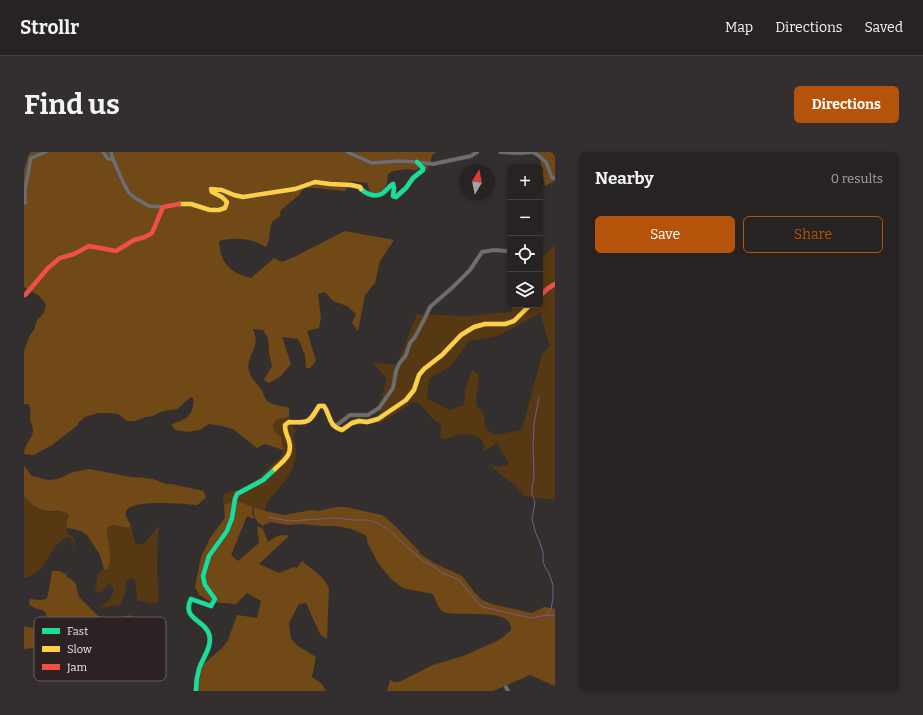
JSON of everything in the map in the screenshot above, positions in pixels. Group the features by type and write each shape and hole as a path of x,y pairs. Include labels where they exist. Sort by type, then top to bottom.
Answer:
{"main road":[{"path":"24,295 31,289 48,268 60,258 74,254 89,246 116,251 134,240 152,233 160,217 163,206 179,203 192,204 208,211 225,208 227,202 210,189 222,190 243,197 295,189 315,182 351,185 360,187 365,192 372,195 378,195 383,193 393,184 393,196 396,197 406,188 413,178 423,170 417,162"},
{"path":"543,293 555,284"},
{"path":"196,691 200,665 205,656 210,634 204,626 191,617 189,611 190,601 191,599 196,600 204,605 211,606 215,599 205,585 203,576 209,556 227,531 232,518 237,494 263,480 285,460 290,451 289,441 285,432 285,425 289,422 304,423 312,418 319,406 324,406 327,410 329,419 336,429 342,430 352,423 359,421 367,422 378,419 406,400 414,390 419,375 424,368 442,355 461,335 474,327 485,324 505,324 514,321 527,308"}],"street":[{"path":"25,203 25,189 31,158 46,152"},
{"path":"103,152 108,159 113,159"},
{"path":"111,152 123,182 130,193 135,198 149,206 163,206"},
{"path":"347,152 372,163 399,161 433,164 471,156 478,152"},
{"path":"500,152 533,152 546,162 552,178 555,178"},
{"path":"332,425 337,425 350,416 368,415 379,408 393,388 396,371 399,364 406,355 410,343 415,338 430,307 470,270 482,252 494,250 506,251"},
{"path":"506,687 508,691"}],"shaded area":[{"path":"31,152 437,152 433,154 427,170 420,168 415,170 407,169 393,171 388,174 387,184 381,193 370,192 367,183 349,181 345,191 304,188 299,195 281,210 279,217 272,222 269,240 266,247 243,239 219,241 221,255 228,266 237,273 251,278 274,258 282,262 345,231 394,240 380,261 375,283 365,295 358,331 352,323 356,314 347,306 333,301 325,292 318,294 321,318 319,328 307,331 316,361 310,368 306,368 305,355 298,339 282,337 291,364 281,376 269,383 264,380 272,366 268,338 263,330 253,329 255,334 255,342 248,366 253,380 262,391 268,402 289,408 289,417 276,420 273,426 276,433 281,437 283,450 265,444 257,448 233,429 222,426 209,424 202,429 189,432 175,430 172,424 183,420 191,413 194,402 192,397 177,409 164,411 135,421 127,421 118,414 111,413 98,413 85,417 78,423 78,425 51,446 34,455 24,454 24,450 32,435 33,429 30,420 31,410 28,404 24,404 24,351 37,320 43,314 46,306 44,301 38,295 24,287 24,171 28,156"},
{"path":"539,152 555,152 555,181 545,186 543,164 541,164"},
{"path":"555,246 555,500 524,496 494,468 490,464 499,467 509,464 497,443 483,452 483,442 476,436 462,434 442,439 440,434 441,424 432,419 423,407 417,403 413,402 378,424 383,392 387,379 372,362 397,365 417,314 467,316 511,312 513,308 543,308 543,256","holes":["540,313 550,346 542,354 521,430 495,435 486,429 484,415 476,404 479,375 472,370 465,390 464,405 450,410 427,398 429,379 451,366 469,341 498,336"]},
{"path":"289,417 296,431 293,437 296,456 287,479 269,500 265,511 240,502 224,504 223,496 226,493 238,490 260,478 282,455 283,450 281,437 276,433 273,426 276,420"},
{"path":"24,466 32,476 48,480 58,479 73,472 89,469 131,477 153,479 166,484 203,491 206,496 205,499 197,505 159,503 130,507 126,511 126,517 131,525 129,528 113,525 107,527 110,559 107,569 104,569 100,555 87,535 80,531 67,528 66,522 69,516 65,512 41,509 34,506 26,499 24,496"},
{"path":"24,496 48,511 65,512 69,516 66,522 67,533 73,537 75,542 74,550 72,540 68,538 64,539 55,548 41,569 35,574 24,578"},
{"path":"240,502 253,507 252,513 254,519 247,516 231,555 238,561 259,543 257,526 263,529 268,542 281,535 289,536 259,564 279,573 294,567 297,568 302,561 321,576 329,588 327,639 320,634 306,603 299,604 289,623 291,639 298,646 316,657 312,677 322,684 326,691 196,691 198,669 222,648 228,640 237,615 257,618 261,601 247,593 236,604 211,602 199,595 195,587 201,557 210,538 225,518 224,504"},
{"path":"254,507 284,515 312,510 318,511 336,507 345,507 382,515 396,527 419,551 419,553 434,563 462,576 482,600 492,604 531,613 544,607 555,609 555,686 530,675 493,691 387,691 390,680 399,682 433,665 463,656 495,642 511,630 509,622 494,615 458,614 442,611 433,594 403,588 391,579 378,563 367,542 367,537 363,534 351,529 336,526 302,524 287,525 271,522 262,526 255,518"},
{"path":"113,525 129,528 131,525 135,543 143,545 159,525 157,543 157,577 159,597 156,604 137,600 135,580 131,578 127,580 125,593 120,605 100,608 111,598 114,589 110,584 108,584 100,593 95,591 98,573 104,569 107,569 109,564 110,554 107,527"},
{"path":"52,571 59,571 66,574 68,578 73,580 79,597 100,617 46,617 43,610 36,609 29,603 30,599 46,599"},
{"path":"24,626 34,627 34,648 24,649"}],"waterway":[{"path":"539,397 534,424 534,476 532,494 535,502 532,519 543,552 543,561 553,585 551,609 547,615"},
{"path":"268,517 289,521 336,518 367,520 378,523 391,532 423,561 442,573 459,580 483,607 531,618 547,615 555,616"}],"traffic: fast":[{"path":"361,189 368,194 377,195 383,193 393,184 393,196 396,197 406,188 413,178 423,170 417,162"},
{"path":"196,691 199,669 210,643 210,639 207,629 195,619 189,611 191,599 211,606 215,599 205,585 203,576 209,556 227,531 232,518 237,494 263,480 275,469"}],"traffic: slow":[{"path":"179,204 191,204 210,210 225,208 227,202 222,197 212,192 211,189 222,190 243,197 295,189 315,182 351,185 360,187 361,189"},
{"path":"275,469 289,454 290,446 285,425 289,422 308,421 319,406 324,406 334,426 342,430 352,423 359,421 367,422 378,419 406,400 414,390 419,375 424,369 442,355 461,335 474,327 485,324 505,324 514,321 527,308"}],"traffic: jam":[{"path":"24,295 48,268 60,258 74,254 89,246 116,251 134,240 152,233 163,207 179,204"},
{"path":"543,293 555,284"}]}
